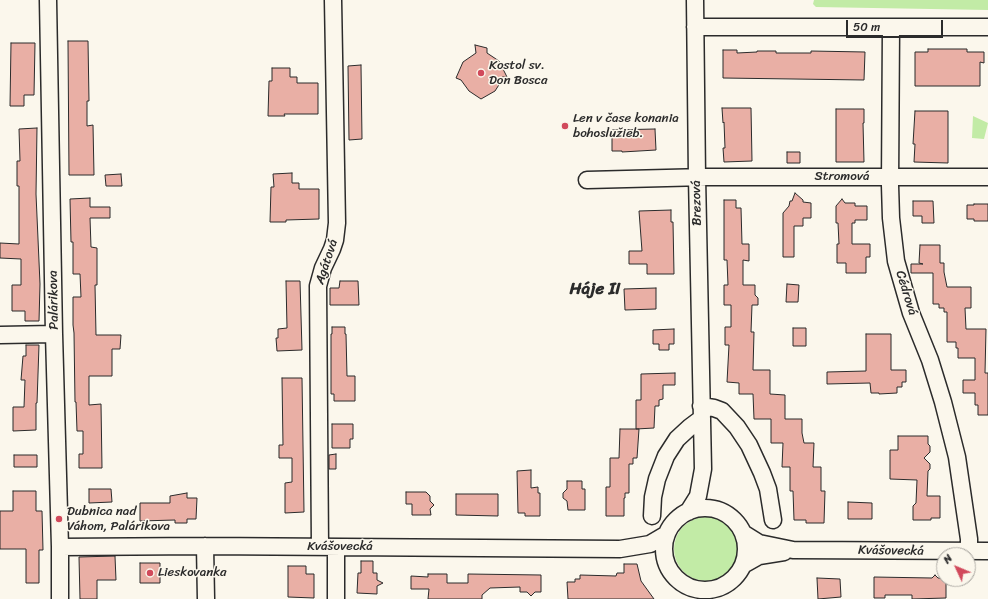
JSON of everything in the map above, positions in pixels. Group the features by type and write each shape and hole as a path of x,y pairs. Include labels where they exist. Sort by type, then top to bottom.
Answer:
{"street":[{"name":"Palárikova","path":"48,0 60,599"},
{"name":"Agátová","path":"320,547 318,286 322,268 335,240 337,223 333,0"},
{"name":"Brezová","path":"688,512 698,496 703,469 695,0"},
{"path":"695,27 988,27"},
{"name":"Cédrová","path":"891,27 889,177 891,218 896,261 911,313 930,360 956,450 967,519 969,547"},
{"name":"Stromová","path":"587,180 697,177 988,177"},
{"path":"0,335 54,334"},
{"path":"652,516 653,497 657,479 666,456 677,439 690,427 702,412 714,408 722,411 737,427 745,439 768,489 773,520"},
{"name":"Brezová","path":"703,469 711,496 720,510"},
{"path":"698,508 720,510 730,516 738,524 743,533 746,544 746,554 743,565 738,574 717,593 702,590 696,594 672,573 666,562 664,548 667,534 676,521 688,512 698,508"},
{"name":"Kvášovecká","path":"743,533 759,543 793,550"},
{"name":"Kvášovecká","path":"620,549 650,544 667,534"},
{"path":"205,546 206,599"},
{"name":"Kvášovecká","path":"60,547 205,546 620,549 650,554 666,562"},
{"path":"336,547 336,599"},
{"name":"Kvášovecká","path":"743,565 759,556 793,550 936,552"},
{"name":"Kvášovecká","path":"976,552 988,551"}],"green space":[{"path":"814,0 988,0 988,10 816,7 813,4"},
{"path":"973,116 988,123 984,139 972,138"},
{"path":"706,517 718,519 729,526 736,537 738,549 736,561 729,572 718,579 706,581 694,579 683,572 676,561 674,549 676,537 683,526 694,519"}],"building":[{"path":"68,41 88,41 89,101 87,101 87,126 93,125 94,175 69,175"},
{"path":"11,43 35,43 34,95 24,95 24,106 10,106"},
{"name":"Kostol sv. Don Bosca","path":"475,45 487,48 487,53 499,61 507,77 502,77 502,80 495,91 481,99 469,91 461,80 456,78 463,62 476,53"},
{"path":"928,49 967,49 967,52 984,52 984,63 980,62 980,86 915,86 915,52 928,52"},
{"path":"723,50 737,50 737,53 757,51 776,51 776,53 811,53 811,51 865,52 864,80 723,78"},
{"path":"361,65 362,139 349,140 348,66"},
{"path":"272,68 290,68 290,77 297,77 297,83 318,83 318,114 284,114 285,116 268,116 269,81 272,81"},
{"path":"722,108 751,108 752,161 724,162 723,148 725,148"},
{"path":"836,109 864,109 864,162 836,162"},
{"path":"915,111 948,111 948,163 914,162 915,144 913,144"},
{"path":"37,128 36,194 40,284 39,321 25,321 25,311 12,311 12,285 21,285 21,259 0,258 0,243 19,244 19,186 17,186 17,161 20,161 19,129"},
{"path":"655,129 656,150 622,152 612,151 612,130"},
{"path":"787,152 800,152 800,163 787,163"},
{"path":"292,173 292,183 299,183 299,189 319,189 319,219 270,222 271,187 274,187 273,174"},
{"path":"121,174 122,186 106,186 105,175"},
{"path":"795,193 803,200 803,202 811,203 811,218 803,218 803,226 794,226 794,257 783,257 783,213 789,206 790,201 792,201"},
{"path":"90,198 90,207 110,207 110,218 90,218 91,247 97,248 97,285 95,285 96,335 121,335 120,349 112,349 112,376 89,376 89,405 101,404 102,468 79,468 79,454 83,454 83,431 77,431 75,402 73,297 81,297 80,274 73,274 73,242 71,242 70,199"},
{"path":"842,199 845,203 855,203 855,206 867,206 867,220 855,220 855,223 852,223 852,244 870,244 870,257 866,257 866,273 846,273 846,263 837,263 837,244 839,244 838,223 836,223 836,206"},
{"path":"724,200 736,200 736,208 741,208 742,244 749,244 749,261 743,260 743,285 755,285 755,295 758,298 758,305 752,305 751,332 754,332 753,370 770,370 770,394 785,395 785,419 802,419 804,443 814,443 813,467 821,467 821,491 825,491 824,523 806,523 806,520 794,520 793,491 790,491 790,467 782,467 783,443 771,443 771,419 754,419 753,394 739,394 739,383 727,382 729,345 725,345 725,327 731,327 731,305 724,305 724,285 728,285 727,260 724,260"},
{"path":"913,201 933,201 934,223 922,223 922,216 913,216"},
{"path":"988,204 988,221 974,221 974,219 967,219 967,205"},
{"path":"671,210 671,222 673,222 674,274 647,274 647,264 629,264 629,251 642,251 639,211"},
{"path":"920,245 940,245 940,263 944,263 947,287 971,287 971,308 965,308 966,329 986,329 985,373 988,373 988,415 978,415 978,405 975,405 975,393 963,393 963,380 975,380 975,358 958,358 958,348 956,348 956,342 947,342 947,312 944,312 944,308 939,308 939,304 933,304 933,273 911,273 911,264 923,264 919,263"},
{"path":"286,281 300,281 302,350 277,351 276,338 278,338 278,329 287,328"},
{"path":"340,281 358,281 359,305 330,305 330,288 339,288"},
{"path":"787,284 799,285 798,302 786,302"},
{"path":"656,288 656,309 625,310 624,289"},
{"path":"332,327 345,327 347,376 355,376 355,401 334,401 334,394 331,394"},
{"path":"793,328 806,328 806,346 793,346"},
{"path":"674,329 674,344 669,344 669,350 659,350 659,344 653,344 653,330"},
{"path":"866,334 891,334 891,370 906,370 906,382 902,382 902,387 897,387 897,393 871,393 870,383 827,384 827,372 866,371"},
{"path":"26,345 39,345 36,430 13,431 13,407 24,407 25,380 21,380 23,356 26,356"},
{"path":"675,373 675,385 663,385 663,399 659,400 659,406 655,406 654,428 636,429 636,400 641,400 641,374"},
{"path":"282,378 302,378 304,512 285,513 285,483 292,482 292,458 279,458 279,445 283,445"},
{"path":"332,424 353,424 353,439 350,439 350,448 332,448"},
{"path":"620,429 639,429 637,458 633,458 633,464 629,464 629,493 625,493 624,516 606,516 606,487 610,487 610,458 619,458"},
{"path":"898,436 928,436 930,452 924,458 930,464 930,469 928,471 927,496 940,496 940,518 931,518 931,520 913,520 913,506 916,503 917,480 890,479 890,450 898,450"},
{"path":"336,454 336,469 329,469 329,455"},
{"path":"14,455 37,455 37,467 14,467"},
{"path":"531,470 531,488 538,487 538,493 540,493 540,516 525,516 525,513 518,513 517,471"},
{"path":"567,481 582,481 582,489 585,489 585,510 568,510 567,501 563,498 563,493 567,489"},
{"path":"89,489 111,489 112,502 89,503"},
{"path":"13,491 36,491 36,511 42,511 43,550 39,550 39,583 26,583 26,549 0,549 0,511 13,511"},
{"path":"406,492 426,492 430,496 430,501 434,505 430,509 431,515 412,515 412,504 406,504"},
{"path":"187,493 187,498 197,498 196,519 187,519 187,523 175,523 175,520 140,521 140,503 170,503 170,496"},
{"path":"456,494 498,494 498,516 456,515"},
{"path":"848,502 872,503 872,519 848,519"},
{"path":"115,556 116,580 97,580 97,599 80,599 79,557"},
{"path":"361,561 373,561 373,573 377,573 377,580 383,583 377,586 377,594 357,593 358,573 361,573"},
{"name":"Lieskovanka","path":"140,563 160,563 160,583 140,583"},
{"path":"624,564 637,564 641,581 654,599 568,599 567,582 575,582 575,579 580,579 580,575 616,576 617,573 624,573"},
{"path":"288,566 306,566 306,574 314,574 314,598 288,597"},
{"path":"428,574 447,574 447,583 468,583 468,574 541,575 541,592 535,592 531,596 527,592 520,592 520,587 490,588 482,595 482,599 428,599 429,589 411,589 411,576 428,577"},
{"path":"935,575 936,576 936,587 946,587 946,598 912,599 912,595 885,595 885,598 874,598 874,577 932,578"},
{"path":"817,578 840,579 841,597 818,599"}],"place":[{"name":"Kostol sv. Don Bosca","path":"481,73"},
{"name":"Len v čase konania bohoslužieb.","path":"565,126"},
{"name":"Dubnica nad Váhom, Palárikova","path":"59,519"},
{"name":"Lieskovanka","path":"150,573"}],"district":[{"name":"Háje II","path":"595,290"}]}
